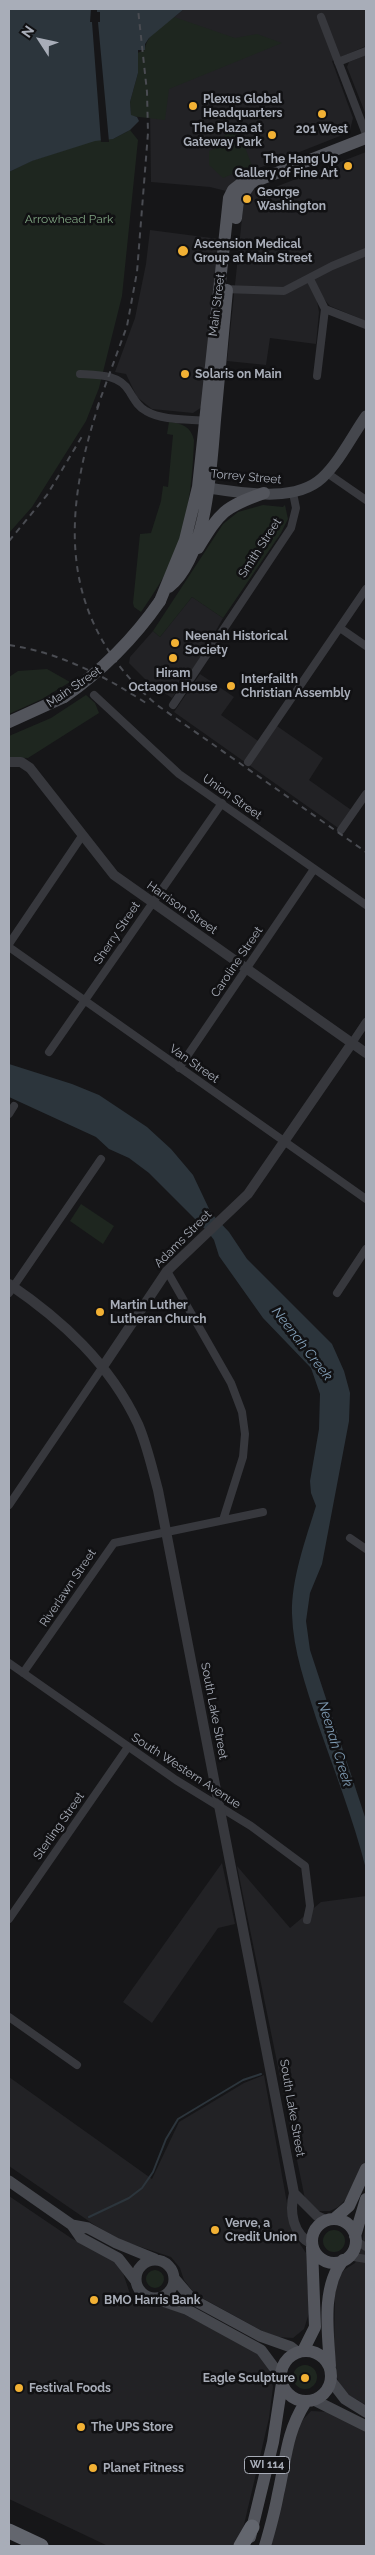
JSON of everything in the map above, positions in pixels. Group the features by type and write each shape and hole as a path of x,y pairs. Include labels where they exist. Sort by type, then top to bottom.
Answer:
{"highway":[{"path":"241,2546 252,2527"},
{"path":"9,2531 41,2546"}],"main road":[{"name":"Main Street","path":"9,722 64,697 93,676 136,634 163,595 175,582 188,559 202,522 203,487 223,289 229,198 243,182 252,184 366,136"},
{"path":"293,493 310,486 327,473 366,416"},
{"name":"Main Street","path":"163,595 168,578 185,540 203,487"},
{"name":"Torrey Street","path":"203,487 264,493 293,493"},
{"path":"188,559 224,511 235,503 264,493"},
{"path":"281,2380 285,2362 300,2350 315,2327 312,2245 316,2228 325,2218 352,2202 366,2170"},
{"path":"9,2181 72,2224 88,2228 116,2243 167,2264 174,2278 192,2299 260,2336 300,2350 319,2354 330,2366"},
{"path":"310,2401 327,2389 331,2381 329,2294 333,2274 359,2241 366,2199"},
{"path":"325,2218 347,2223 359,2241"},
{"path":"72,2224 81,2238 123,2262 140,2291 186,2309 261,2350 290,2396 310,2401 366,2426"},
{"path":"312,2245 323,2260 336,2262 346,2258"},
{"path":"136,2282 136,2275 142,2264 155,2259"},
{"path":"154,2298 166,2295 174,2278"},
{"name":"WI 114","path":"247,2546 273,2442 281,2380"},
{"path":"331,2381 345,2399 366,2412"},
{"name":"WI 114","path":"265,2546 279,2493 293,2422 310,2401"}],"street":[{"path":"321,17 366,136"},
{"path":"338,62 366,51"},
{"path":"223,289 284,291 332,266 366,252"},
{"path":"310,279 325,309 317,376"},
{"path":"325,309 366,325"},
{"path":"80,374 105,376 114,379 128,390 138,406 154,415 210,421"},
{"path":"327,473 366,500"},
{"name":"Smith Street","path":"172,705 290,528 296,508 293,493"},
{"path":"248,762 366,589"},
{"path":"340,628 366,646"},
{"name":"Union Street","path":"94,695 179,774 366,906"},
{"name":"Harrison Street","path":"9,762 21,762 30,768 114,875 366,1052"},
{"path":"341,830 366,794"},
{"name":"Sherry Street","path":"49,1052 222,803"},
{"path":"9,946 82,836"},
{"name":"Caroline Street","path":"179,1068 314,869"},
{"name":"Van Street","path":"9,946 84,1001 366,1199"},
{"name":"Adams Street","path":"9,1505 167,1271 248,1194 366,1022"},
{"path":"9,1114 14,1106"},
{"path":"10,1288 101,1159"},
{"path":"337,1293 366,1249"},
{"path":"167,1271 231,1383 242,1412 245,1434 243,1456 223,1520"},
{"name":"South Lake Street","path":"10,1288 66,1327 102,1368 129,1408 144,1441 166,1531 294,2193 292,2210 298,2232 312,2245"},
{"name":"Riverlawn Street","path":"23,1673 110,1546 117,1542 166,1531 263,1512"},
{"path":"350,1538 366,1549"},
{"name":"South Western Avenue","path":"9,1663 220,1809 251,1826 305,1866 310,1906 307,1920"},
{"name":"Sterling Street","path":"9,1919 128,1747"},
{"path":"9,2017 77,2065"},
{"path":"294,2193 325,2218"},
{"path":"292,2210 325,2218"},
{"path":"346,2258 366,2259"}],"shaded area":[{"path":"184,9 366,9 366,46 332,61 353,118 350,130 345,134 259,168 251,176 238,177 226,191 210,187 151,182 149,38"},
{"path":"366,55 366,115 347,67 349,62"},
{"path":"366,152 366,321 330,306 324,299 317,301 319,312 316,344 270,338 266,365 227,361 244,199 249,192 256,189 265,191"},
{"path":"150,230 219,239 202,407 193,413 152,409 137,397 126,374 115,372 135,318 146,264"},
{"name":"Neenah Historical Society","path":"192,597 223,618 203,654 172,698 150,684 129,663 130,657 153,631 160,637"},
{"path":"200,674 234,697 221,715 261,743 274,724 323,758 309,780 354,812 341,830 174,712"},
{"path":"222,1863 235,1924 218,1928 152,2023 123,2002"},
{"path":"237,1866 290,1928 321,1902 366,1896 366,2161 346,2199 338,2207 330,2211 319,2211 305,2199"},
{"path":"264,2075 290,2220 294,2235 306,2253 309,2313 304,2329 293,2338 277,2337 264,2332 195,2294 184,2280 180,2268 171,2257 123,2241 96,2226 9,2166 9,2077 152,2179 179,2122 244,2083"},
{"path":"9,2196 71,2238 115,2261 121,2267 130,2294 140,2301 153,2307 164,2307 178,2311 255,2351 268,2365 273,2387 269,2418 239,2546 108,2546 9,2499"},
{"path":"366,2220 366,2405 347,2394 340,2385 337,2378 334,2348 335,2290 338,2278 344,2270 355,2263 361,2249"},
{"path":"311,2411 330,2412 366,2431 366,2546 271,2546 298,2425"}],"green space":[{"name":"Arrowhead Park","path":"87,9 113,139 130,130 138,140 122,296 99,388 86,421 32,507 9,533 9,172 31,161 95,140"},
{"path":"174,17 235,38 257,34 282,43 169,89 165,120 131,116 130,102 138,73 137,53 145,50 148,40 160,27"},
{"path":"237,126 252,166 223,178 209,165 209,151 215,149 215,141 224,139 226,131"},
{"path":"169,422 178,423 185,427 193,436 193,465 190,491 177,550 163,578 141,612 134,607 133,603 140,534 151,533 161,501 163,486 168,487 173,435 167,434"},
{"path":"263,505 283,507 285,505 288,519 281,533 223,618 192,597 160,637 153,631 223,524 238,512"},
{"path":"47,669 70,682 42,699 9,714 9,677 18,671"},
{"path":"86,695 95,703 99,713 28,758 9,757 9,736 51,718"},
{"path":"81,1204 114,1226 103,1244 70,1221"},
{"path":"330,2230 338,2230 345,2237 345,2245 338,2252 330,2252 323,2245 323,2237"},
{"path":"155,2270 161,2273 164,2279 161,2285 155,2288 149,2285 146,2279 149,2273"},
{"path":"305,2365 314,2368 317,2377 314,2386 305,2389 296,2386 293,2377 296,2368"}],"water":[{"path":"9,9 184,9 149,38 145,44 145,50 138,50 138,73 130,102 131,115 137,117 139,121 130,130 113,139 95,141 32,161 9,172"},
{"name":"Neenah Creek","path":"9,1064 72,1084 99,1095 147,1127 171,1149 193,1175 211,1213 229,1232 247,1259 332,1344 344,1371 350,1393 349,1421 322,1564 310,1593 306,1621 310,1650 366,1820 366,1869 305,1682 297,1655 293,1628 292,1601 294,1587 316,1506 311,1493 310,1481 319,1429 320,1394 311,1368 263,1318 219,1256 214,1240 208,1232 149,1173 129,1158 109,1149 96,1137 9,1097"}],"pier":[{"path":"91,9 97,9 97,12 100,12 100,22 98,22 109,142 101,142 92,22 90,22"}],"waterway":[{"path":"89,2217 129,2198 142,2188 153,2172 166,2139 178,2119 243,2080 261,2074"}],"railway":[{"path":"97,408 127,326 137,272 148,133 147,92 138,9"},
{"path":"99,404 78,487 75,527 77,566 86,603 101,639 125,673 157,705 366,852"},
{"path":"9,541 47,495 84,433"},
{"path":"9,645 47,654 82,667 149,705"}],"place":[{"name":"Plexus Global Headquarters","path":"193,106"},
{"name":"201 West","path":"322,114"},
{"name":"The Plaza at Gateway Park","path":"272,135"},
{"name":"The Hang Up Gallery of Fine Art","path":"348,166"},
{"name":"George Washington","path":"247,199"},
{"name":"Ascension Medical Group at Main Street","path":"183,251"},
{"name":"Solaris on Main","path":"185,374"},
{"name":"Neenah Historical Society","path":"175,643"},
{"name":"Hiram Octagon House","path":"173,658"},
{"name":"Interfailth Christian Assembly","path":"231,686"},
{"name":"Martin Luther Lutheran Church","path":"100,1312"},
{"name":"Verve, a Credit Union","path":"215,2230"},
{"name":"BMO Harris Bank","path":"94,2300"},
{"name":"Eagle Sculpture","path":"305,2378"},
{"name":"Festival Foods","path":"19,2388"},
{"name":"The UPS Store","path":"81,2427"},
{"name":"Planet Fitness","path":"93,2468"}]}
